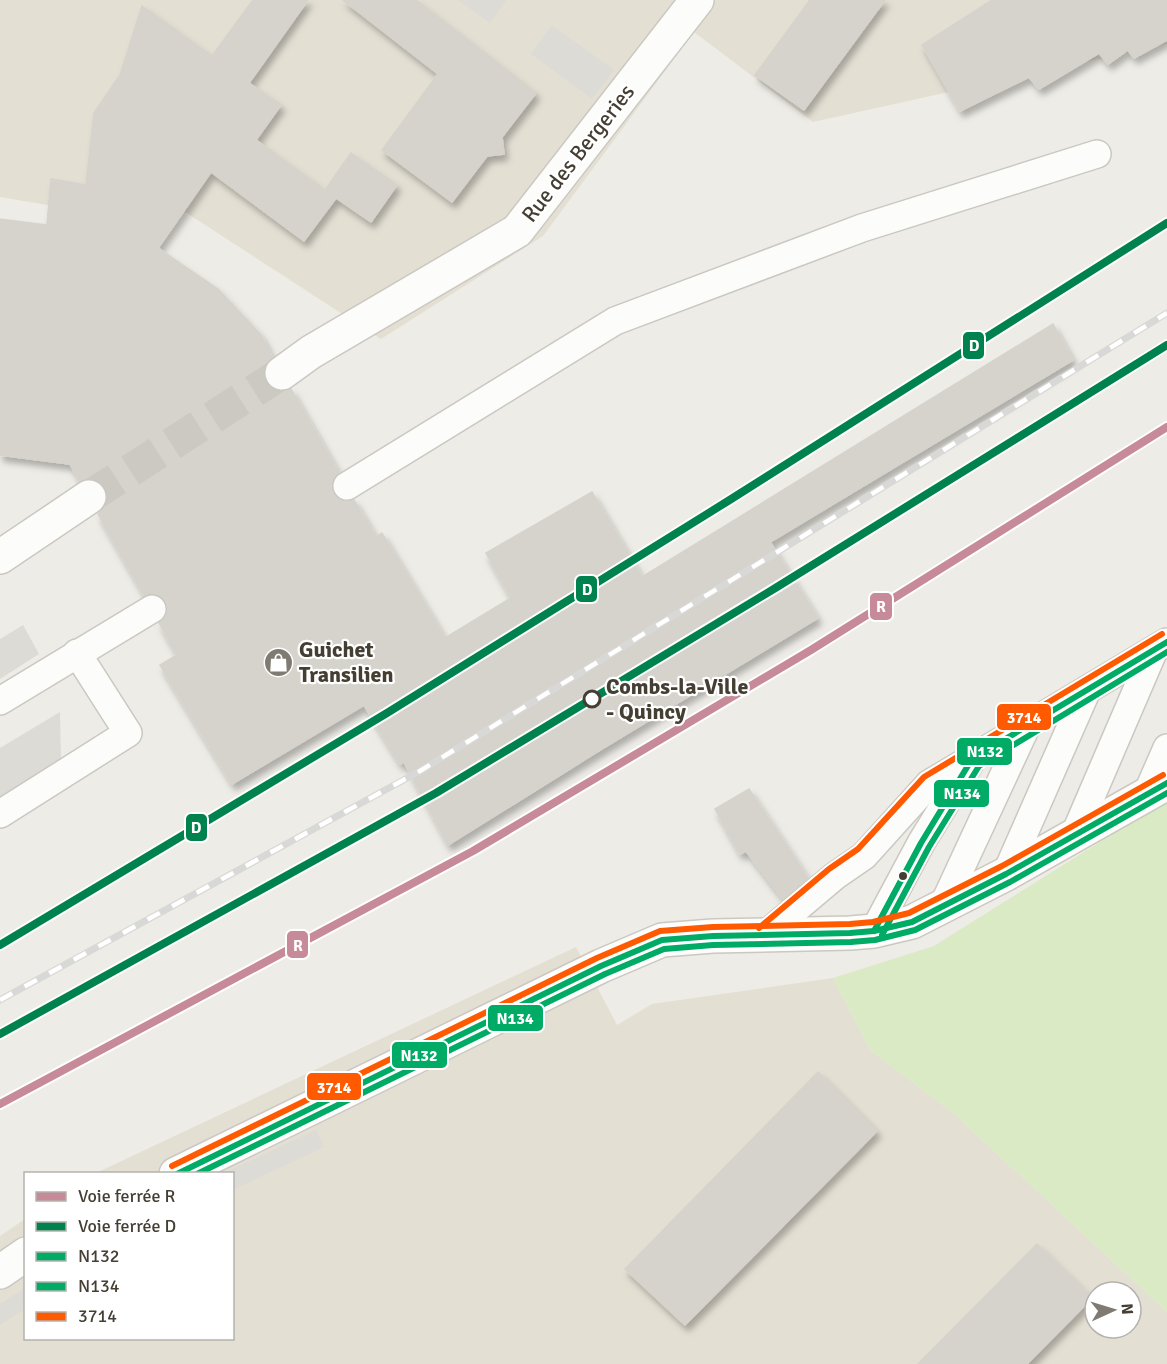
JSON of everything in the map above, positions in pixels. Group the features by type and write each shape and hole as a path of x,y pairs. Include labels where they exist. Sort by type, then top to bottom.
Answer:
{"street":[{"name":"Rue des Bergeries","path":"282,373 311,352 517,231 697,0"},
{"path":"0,557 88,497"},
{"path":"178,1172 601,966 662,940 713,936 874,931 912,922 1006,874 1156,789"},
{"path":"0,1272 24,1255"}],"lane":[{"path":"347,486 615,321 862,228 1097,154"},
{"path":"0,701 152,609"},
{"path":"765,935 835,876 864,856 929,784 1160,646"},
{"path":"1074,836 1160,646"},
{"path":"0,814 128,733 77,653"},
{"path":"1006,874 1087,690"},
{"path":"942,908 1027,725"},
{"path":"1156,789 1167,748"},
{"path":"874,931 921,843 972,759"}],"shaded area":[{"path":"0,0 1167,0 1167,44 813,122 694,32 543,236 381,339 105,160 95,213 0,197"},
{"path":"458,0 506,0 490,23"},
{"path":"552,25 614,70 592,99 531,54"},
{"path":"23,625 39,654 0,679 0,639"},
{"path":"60,712 61,760 0,797 0,748"},
{"path":"576,947 617,1025 652,1004 833,978 870,1050 953,1113 1133,1280 1083,1280 1083,1340 1143,1340 1143,1290 1167,1312 1167,1364 0,1364 0,1236 24,1220 24,1340 234,1340 234,1172 98,1172"},
{"path":"316,1130 324,1147 234,1190 234,1172 226,1172"},
{"path":"24,1289 24,1310 0,1325 0,1304"}],"green space":[{"path":"1167,800 1167,1312 1143,1290 1143,1280 1133,1280 953,1113 870,1050 833,978 934,946"}],"building":[{"path":"253,0 308,0 249,83 281,105 256,140 325,190 351,153 397,185 371,222 336,198 304,241 211,172 158,248 218,289 261,335 272,357 265,366 263,374 267,383 275,390 283,392 291,389 339,473 333,479 331,487 333,494 347,502 354,500 376,537 382,533 445,638 511,598 486,553 592,492 642,577 1053,324 1073,360 770,542 818,618 448,845 404,762 400,764 364,705 232,784 160,665 177,655 159,623 166,616 168,609 166,601 159,595 151,593 144,595 98,514 106,505 108,495 104,486 97,480 88,478 80,481 70,464 0,455 0,219 47,225 51,179 86,185 94,113 120,75 142,6 212,56"},
{"path":"343,0 416,0 536,93 502,137 504,154 487,156 452,202 382,150 438,74"},
{"path":"810,0 885,0 804,110 755,75"},
{"path":"992,0 1167,0 1167,40 1134,58 1128,50 1108,64 1099,53 1039,89 1029,77 960,111 922,45"},
{"path":"749,789 808,878 783,899 746,851 740,854 715,809"},
{"path":"818,1072 877,1131 685,1325 625,1269"},
{"path":"1037,1244 1083,1289 1083,1307 1027,1364 918,1364"}],"tunnel":[{"path":"89,497 282,373"}],"railway":[{"path":"0,1000 420,771 1167,313"}],"rail line":[{"name":"D","path":"0,945 387,713 728,501 1167,223"},
{"name":"D","path":"0,1034 436,793 777,587 1167,345"},
{"name":"R","path":"0,1104 473,851 811,650 1167,427"}],"transit line":[{"name":"3714","path":"759,928 829,869 858,849 924,777 1162,634"},
{"name":"N132","path":"874,931 921,843 972,759 1167,642"},
{"name":"N134","path":"882,935 929,847 979,766 1167,652"},
{"name":"3714","path":"172,1166 597,958 660,931 713,927 850,924 873,922 909,913 1002,866 1163,775"},
{"name":"N132","path":"181,1172 601,966 662,940 713,936 850,933 874,931 912,922 1006,874 1167,783"},
{"name":"N134","path":"201,1172 605,974 664,949 713,945 851,942 875,940 915,930 1010,882 1167,793"}],"place":[{"name":"Guichet Transilien","path":"278,662"},
{"name":"Combs-la-Ville - Quincy","path":"592,699"}]}
